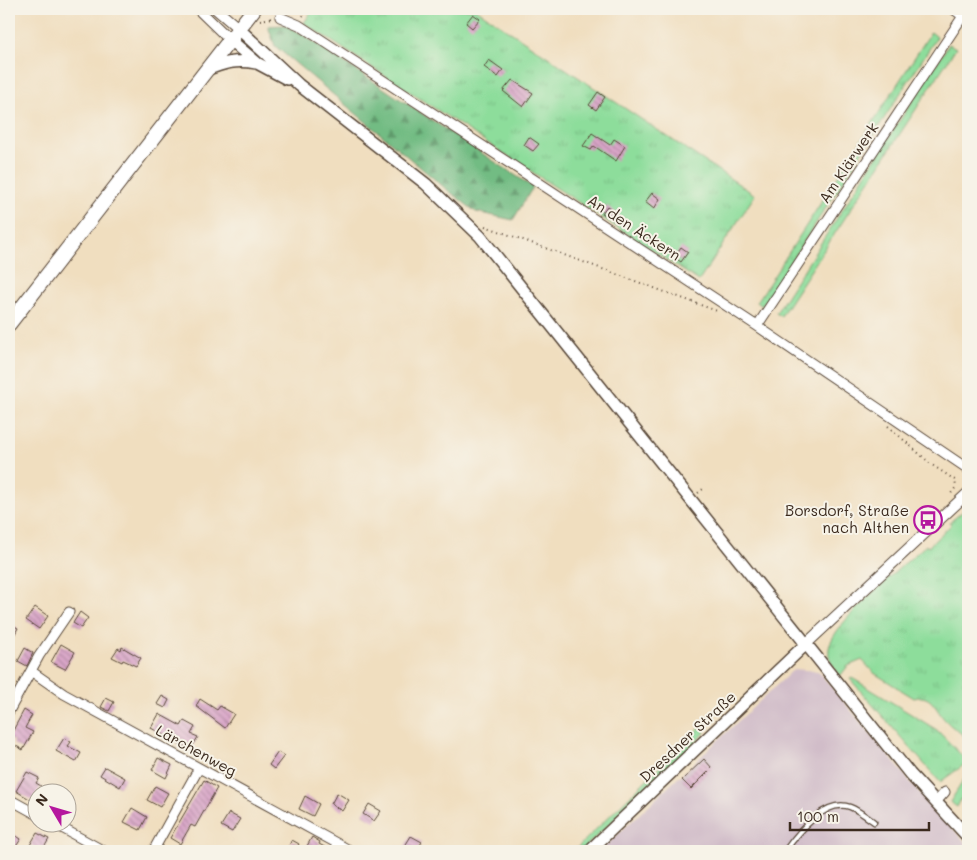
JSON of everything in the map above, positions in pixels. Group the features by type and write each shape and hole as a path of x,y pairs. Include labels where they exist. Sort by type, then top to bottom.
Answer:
{"main road":[{"path":"9,324 252,11"},
{"path":"234,34 257,63"},
{"path":"234,34 420,179 480,236 878,734 968,837"},
{"path":"206,70 228,61 242,60 257,63 299,86"},
{"name":"Dresdner Straße","path":"589,851 806,644"}],"street":[{"path":"198,9 234,34"},
{"path":"216,9 234,34"},
{"name":"Am Klärwerk","path":"757,326 966,17 953,9"},
{"name":"An den Äckern","path":"280,17 299,25 757,326 968,469"},
{"path":"806,644 968,493"},
{"path":"9,711 31,671 69,612"},
{"name":"Lärchenweg","path":"31,671 64,694 351,851"},
{"path":"153,851 199,768"},
{"path":"936,802 945,792"},
{"path":"9,799 28,809"},
{"path":"69,832 104,851"}],"lane":[{"path":"785,851 812,818 833,808 849,806 874,822"}],"path":[{"path":"252,11 261,21 280,17"},
{"path":"480,224 720,312"},
{"path":"892,418 888,426 890,430 914,447 942,473 955,480 956,487 944,502"}],"shaded area":[{"path":"794,669 818,671 924,798 968,845 968,851 600,851"}],"green space":[{"path":"313,9 476,9 755,195 699,281 304,23"},
{"path":"285,25 300,33 533,187 513,220 476,212 275,46 268,26"},
{"path":"931,32 937,37 762,306 757,302"},
{"path":"949,44 956,48 781,316 776,313"},
{"path":"968,507 967,738 947,723 929,700 920,697 914,698 874,673 862,660 848,666 840,676 829,656 829,648 833,637 855,609 926,545 928,547 951,525 950,522"},
{"path":"852,678 937,730 968,762 940,782 850,679"},
{"path":"701,726 705,730 704,734 581,851 574,851"},
{"path":"968,773 968,786 957,807 950,802"}],"building":[{"path":"473,14 480,19 472,28 466,23"},
{"path":"489,60 503,70 498,77 484,67"},
{"path":"512,80 533,93 523,107 503,91"},
{"path":"598,92 605,97 596,110 589,105"},
{"path":"592,133 610,145 614,139 625,146 616,161 594,146 591,150 583,146"},
{"path":"529,137 539,144 533,151 524,145"},
{"path":"652,193 660,199 654,209 645,202"},
{"path":"607,206 619,215 615,221 602,213"},
{"path":"681,247 688,252 681,262 674,257"},
{"path":"35,607 48,616 39,629 26,620"},
{"path":"80,612 88,618 81,628 73,623"},
{"path":"9,623 18,628 9,645"},
{"path":"61,644 75,652 65,669 51,662"},
{"path":"122,647 141,658 136,666 112,657 118,648 121,650"},
{"path":"25,648 33,653 27,666 18,661"},
{"path":"162,696 169,700 165,708 157,704"},
{"path":"106,698 114,702 109,711 101,707"},
{"path":"200,699 217,710 220,706 234,714 225,728 196,706"},
{"path":"24,710 32,715 25,728 33,732 23,750 13,744 14,741 9,738"},
{"path":"159,714 181,726 184,721 195,727 191,734 198,737 190,750 151,728"},
{"path":"64,738 71,742 68,746 81,753 76,762 56,751"},
{"path":"278,752 284,756 274,769 269,765"},
{"path":"158,758 172,765 166,778 152,770"},
{"path":"704,759 712,768 691,789 682,780"},
{"path":"105,767 125,778 120,787 100,775"},
{"path":"27,772 39,778 37,782 28,782 28,798 16,791"},
{"path":"204,780 217,788 195,827 191,825 180,844 170,838"},
{"path":"155,786 168,793 160,807 147,800"},
{"path":"337,793 349,800 342,811 331,804"},
{"path":"305,796 319,804 313,816 299,809"},
{"path":"369,804 381,811 374,821 363,814"},
{"path":"132,808 147,817 140,830 124,822"},
{"path":"229,813 240,819 232,832 221,826"},
{"path":"37,833 49,839 42,851 30,845"},
{"path":"15,835 21,839 15,848 9,844"},
{"path":"411,836 422,842 416,851 403,849"},
{"path":"312,837 320,842 319,844 332,851 317,851 307,846"},
{"path":"292,840 299,844 295,851 287,849"}],"place":[{"name":"Borsdorf, Straße nach Althen","path":"928,520"}]}
